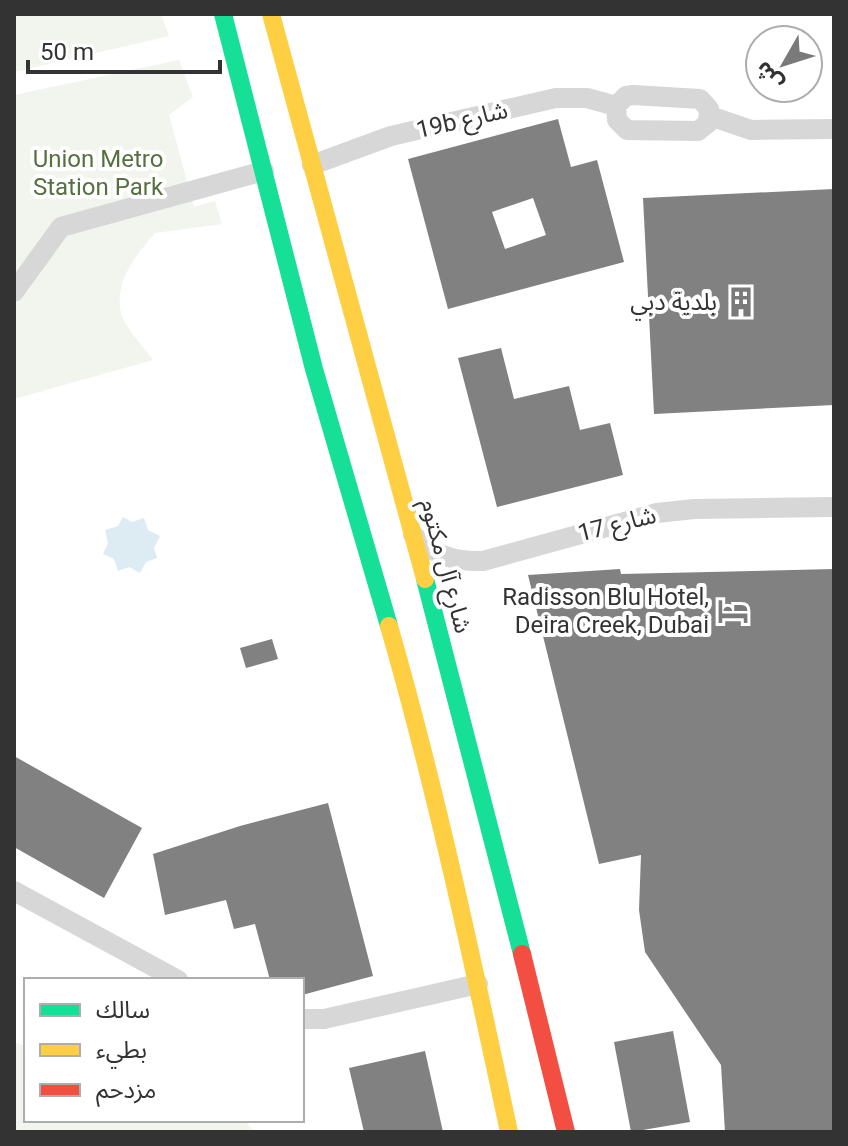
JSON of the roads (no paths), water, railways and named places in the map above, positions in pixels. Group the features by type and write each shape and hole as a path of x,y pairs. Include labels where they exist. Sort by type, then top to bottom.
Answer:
{"main road":[{"name":"شارع آل مكتوم","path":"223,14 314,369 436,707 566,1132"},
{"name":"شارع آل مكتوم","path":"271,14 412,535 478,984 509,1132"},
{"path":"478,984 510,1049"}],"street":[{"name":"19b شارع","path":"312,165 391,136 556,98 587,98 616,106 620,100 633,95 694,98 706,103 710,116 751,130 834,129"},
{"path":"616,106 617,120 627,130 698,131 708,123 710,116"},
{"path":"14,292 61,227 264,171"},
{"name":"شارع 17","path":"412,535 444,557 463,562 483,561 657,513 694,509 834,507"},
{"path":"14,891 174,978"},
{"path":"304,1019 338,1016 478,984"}],"place":[{"name":"بلدية دبي","path":"741,302"},
{"name":"Radisson Blu Hotel, Deira Creek, Dubai","path":"733,611"}],"park label":[{"name":"Union Metro Station Park","path":"98,173"}]}
